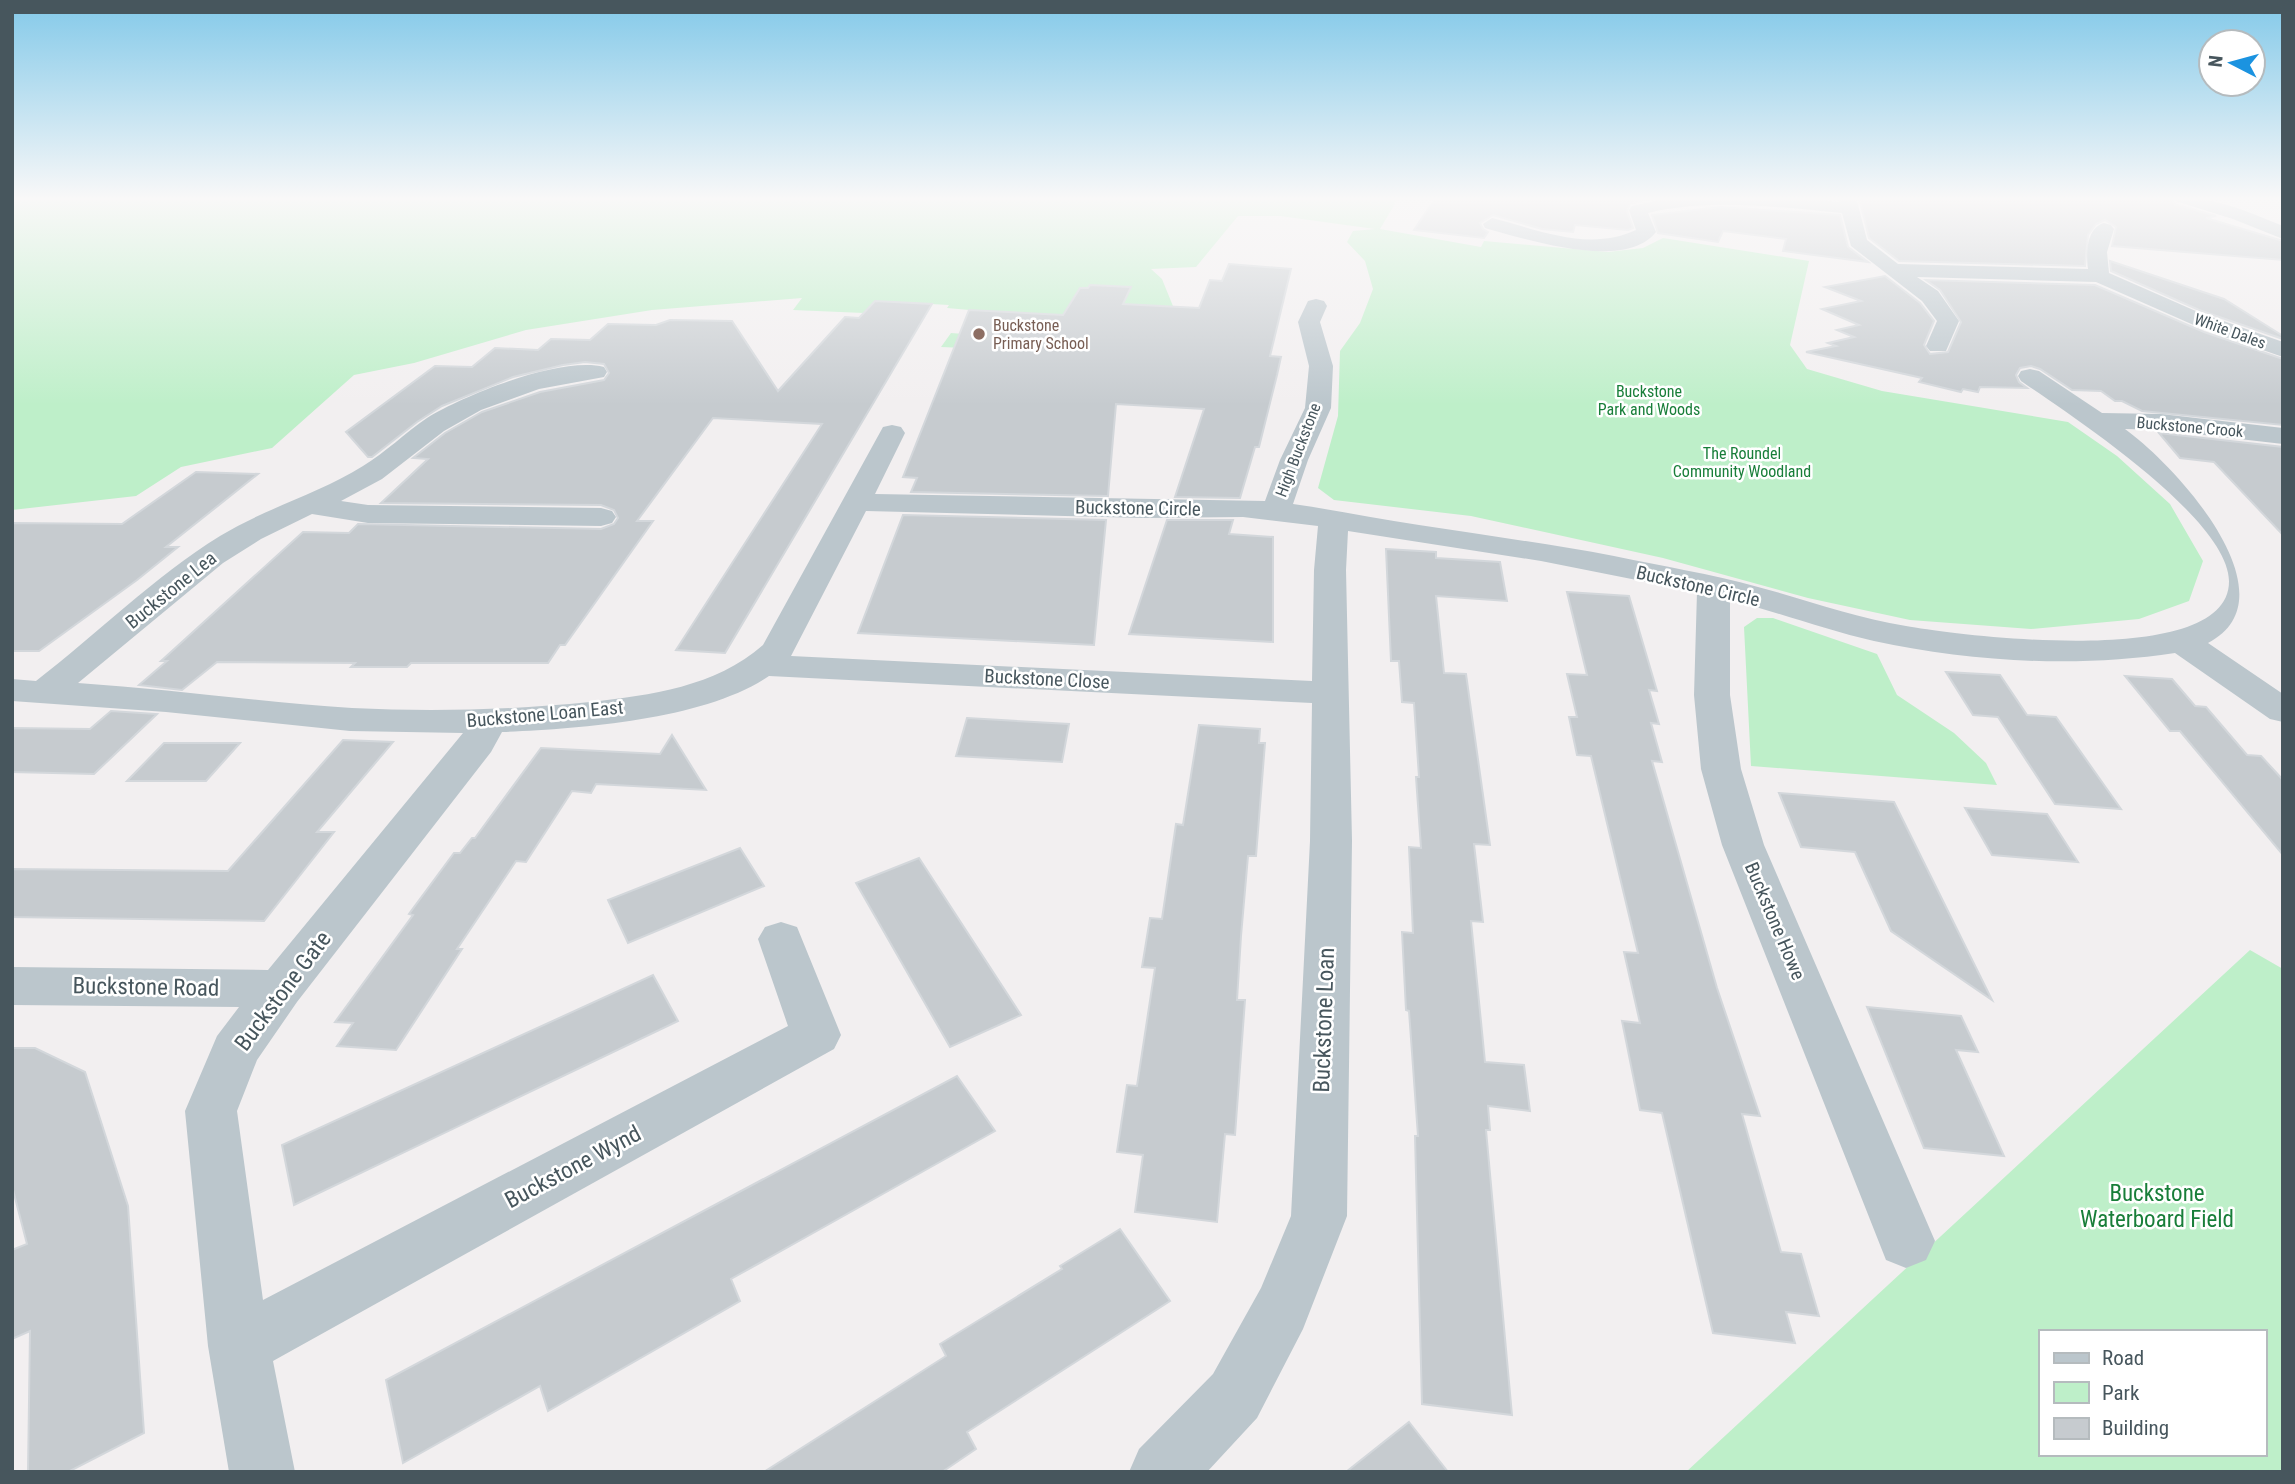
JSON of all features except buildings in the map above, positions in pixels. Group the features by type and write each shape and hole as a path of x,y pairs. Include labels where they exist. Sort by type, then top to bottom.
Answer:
{"street":[{"path":"1889,266 1930,296 1948,321 1938,346"},
{"path":"2097,266 2101,276"},
{"name":"White Dales","path":"1894,270 2101,276 2165,306 2249,340 2283,350"},
{"name":"High Buckstone","path":"1276,511 1290,471 1318,408 1321,366 1310,322 1319,304"},
{"name":"Buckstone Lea","path":"28,692 213,555 308,504 354,484 395,459 433,427 462,409 508,390 566,375 595,372"},
{"name":"Buckstone Circle","path":"856,502 1276,511 1520,548 1714,586 1878,632 1954,644 2053,650 2116,650 2181,641 2218,628 2239,609 2246,586 2235,549 2210,517 2156,465 2030,376"},
{"name":"Buckstone Crook","path":"2097,421 2161,422 2283,436"},
{"name":"Buckstone Loan East","path":"28,692 145,699 311,717 488,722 612,711 682,699 738,682 764,665 777,651 892,433"},
{"path":"308,504 368,514 557,512 601,517"},
{"name":"Buckstone Loan","path":"1162,1472 1236,1396 1282,1308 1319,1216 1331,841 1329,570 1334,521"},
{"name":"Buckstone Howe","path":"1714,586 1712,695 1721,769 1743,845 1906,1241"},
{"path":"2181,641 2283,711"},
{"name":"Buckstone Close","path":"764,665 1331,693"},
{"name":"Buckstone Gate","path":"262,1472 239,1346 211,1111 235,1051 280,989 477,743 488,722"},
{"name":"Buckstone Wynd","path":"239,1346 816,1035 781,939"},
{"name":"Buckstone Road","path":"12,986 280,989"}],"green space":[{"name":"Buckstone Park and Woods","path":"12,266 1197,266 1151,269 1162,279 1194,358 941,347 951,333 977,335 992,312 947,308 949,305 875,301 864,313 793,310 802,298 652,310 526,330 414,363 354,375 272,448 181,467 136,496 12,510"},
{"name":"Buckstone Park and Woods","path":"1367,266 1808,266 1790,345 1807,369 1882,391 2068,422 2117,456 2170,504 2203,561 2189,601 2139,619 2031,629 1910,620 1808,598 1663,558 1471,516 1334,500 1318,488 1338,416 1340,351 1360,323 1373,289"},
{"path":"1757,618 1773,618 1877,654 1897,695 1954,733 1986,763 1997,785 1751,766 1744,627"},
{"name":"Buckstone Waterboard Field","path":"2250,950 2283,969 2283,1472 1686,1472"}],"place":[{"name":"Buckstone Primary School","path":"979,334"}],"park label":[{"name":"The Roundel Community Woodland","path":"1742,462"}]}
